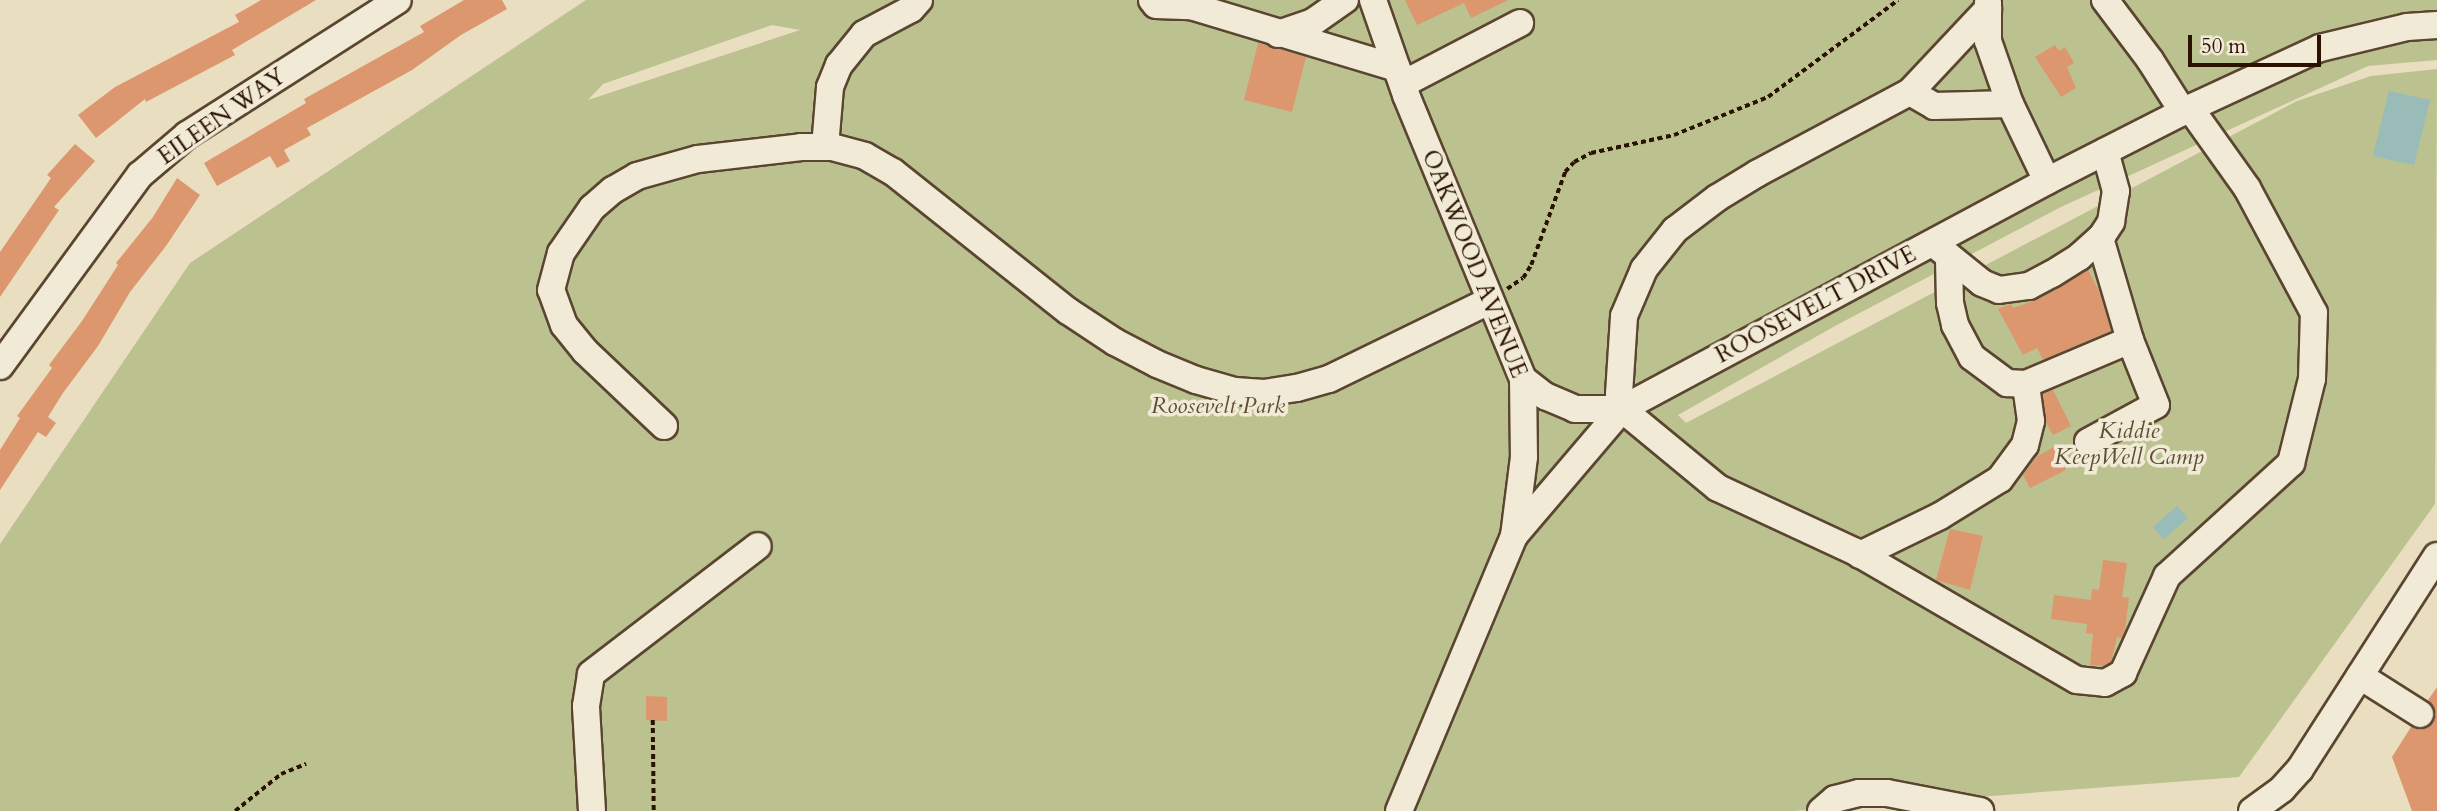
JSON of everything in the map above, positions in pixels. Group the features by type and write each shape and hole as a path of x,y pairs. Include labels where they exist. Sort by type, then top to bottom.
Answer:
{"street":[{"name":"EILEEN WAY","path":"3,354 140,175 187,135 398,0"},
{"path":"825,147 830,87 839,65 864,34 911,9 919,0"},
{"path":"1152,0 1156,5 1191,6 1400,76 1520,23"},
{"path":"1278,34 1313,23 1345,0"},
{"name":"OAKWOOD AVENUE","path":"1373,0 1400,76 1499,295 1523,379 1524,457 1514,536"},
{"path":"1988,5 1910,93 1758,173 1717,198 1675,230 1644,269 1625,316 1619,394 1622,409 1718,488 1860,555 2077,680 2105,683 2123,673 2167,576 2291,463 2312,379 2314,313 2247,188 2217,143 2186,110 2105,0"},
{"path":"1988,5 1988,40 2010,104 2047,181"},
{"name":"ROOSEVELT DRIVE","path":"1399,811 1514,536 1622,409 1941,250 2047,181 2186,110 2320,48 2407,27 2437,25"},
{"path":"1910,93 1934,106 2010,104"},
{"path":"664,426 585,351 564,325 551,290 561,253 592,208 613,190 637,176 698,159 801,147 825,147 865,156 893,172 1068,311 1115,342 1196,380 1235,391 1264,393 1329,379 1499,295"},
{"path":"1941,250 1982,283 1999,289 2013,290 2052,274 2099,238 2111,222 2116,207 2114,173 2105,151"},
{"path":"2088,442 2156,405 2130,340 2099,238"},
{"path":"1941,250 1953,314 1972,356 2007,383 2026,384 2130,340"},
{"path":"1523,379 1545,396 1575,409 1622,409"},
{"path":"1860,555 1940,516 2000,479 2025,445 2031,421 2026,384"},
{"path":"592,811 586,706 591,674 758,546"},
{"path":"2252,811 2282,789 2300,769 2437,556"},
{"path":"2360,676 2420,714"},
{"path":"1821,811 1835,799 1887,793 1980,811"}],"path":[{"path":"1499,295 1523,278 1531,265 1565,172 1574,162 1591,153 1674,135 1768,97 1898,0"},
{"path":"653,720 653,811"},
{"path":"235,811 281,774 306,764"}],"green space":[{"name":"Roosevelt Park","path":"586,0 2437,0 2437,60 2368,66 2061,207 1835,326 1678,415 1686,423 2297,101 2371,76 2437,69 2435,504 2239,777 1793,811 0,811 0,544 190,263","holes":["772,25 800,30 588,100 603,84"]}],"water":[{"path":"2389,91 2430,100 2414,165 2373,156"},
{"path":"2177,506 2188,518 2164,539 2153,527"}],"building":[{"path":"261,0 316,0 232,50 235,55 146,102 145,99 96,138 78,115 115,87 239,22 235,15"},
{"path":"464,0 502,0 507,9 461,35 412,70 307,128 311,135 284,150 290,161 277,168 270,156 217,186 204,163 306,103 304,99 424,32 420,26"},
{"path":"1405,0 1508,0 1471,18 1464,3 1417,25"},
{"path":"1258,43 1306,57 1292,112 1244,100"},
{"path":"2055,45 2059,51 2065,47 2074,63 2067,67 2076,88 2061,97 2035,57"},
{"path":"75,144 95,161 54,207 59,210 0,297 0,252 51,178 47,175"},
{"path":"177,178 200,195 166,246 130,292 98,346 63,393 48,417 56,423 46,437 38,432 0,490 0,450 20,418 17,416 52,368 49,365 82,321 118,265 116,263 153,217"},
{"path":"2088,270 2100,293 2111,331 2043,360 2037,348 2023,355 1998,309 2011,304 2013,308 2036,300"},
{"path":"2053,390 2071,426 2053,435 2046,423 2043,394"},
{"path":"2054,447 2066,470 2030,488 2023,475 2036,457"},
{"path":"1950,529 1983,536 1970,590 1936,580"},
{"path":"2103,560 2127,563 2122,597 2129,598 2122,638 2117,637 2111,662 2103,666 2090,665 2093,634 2086,633 2087,624 2051,619 2054,595 2091,600 2092,589 2099,590"},
{"path":"2437,687 2437,811 2412,811 2392,757 2411,727 2420,730 2433,723 2436,714 2428,700"},
{"path":"646,696 667,697 667,721 646,720"}],"park label":[{"name":"Kiddie KeepWell Camp","path":"2129,444"}]}
